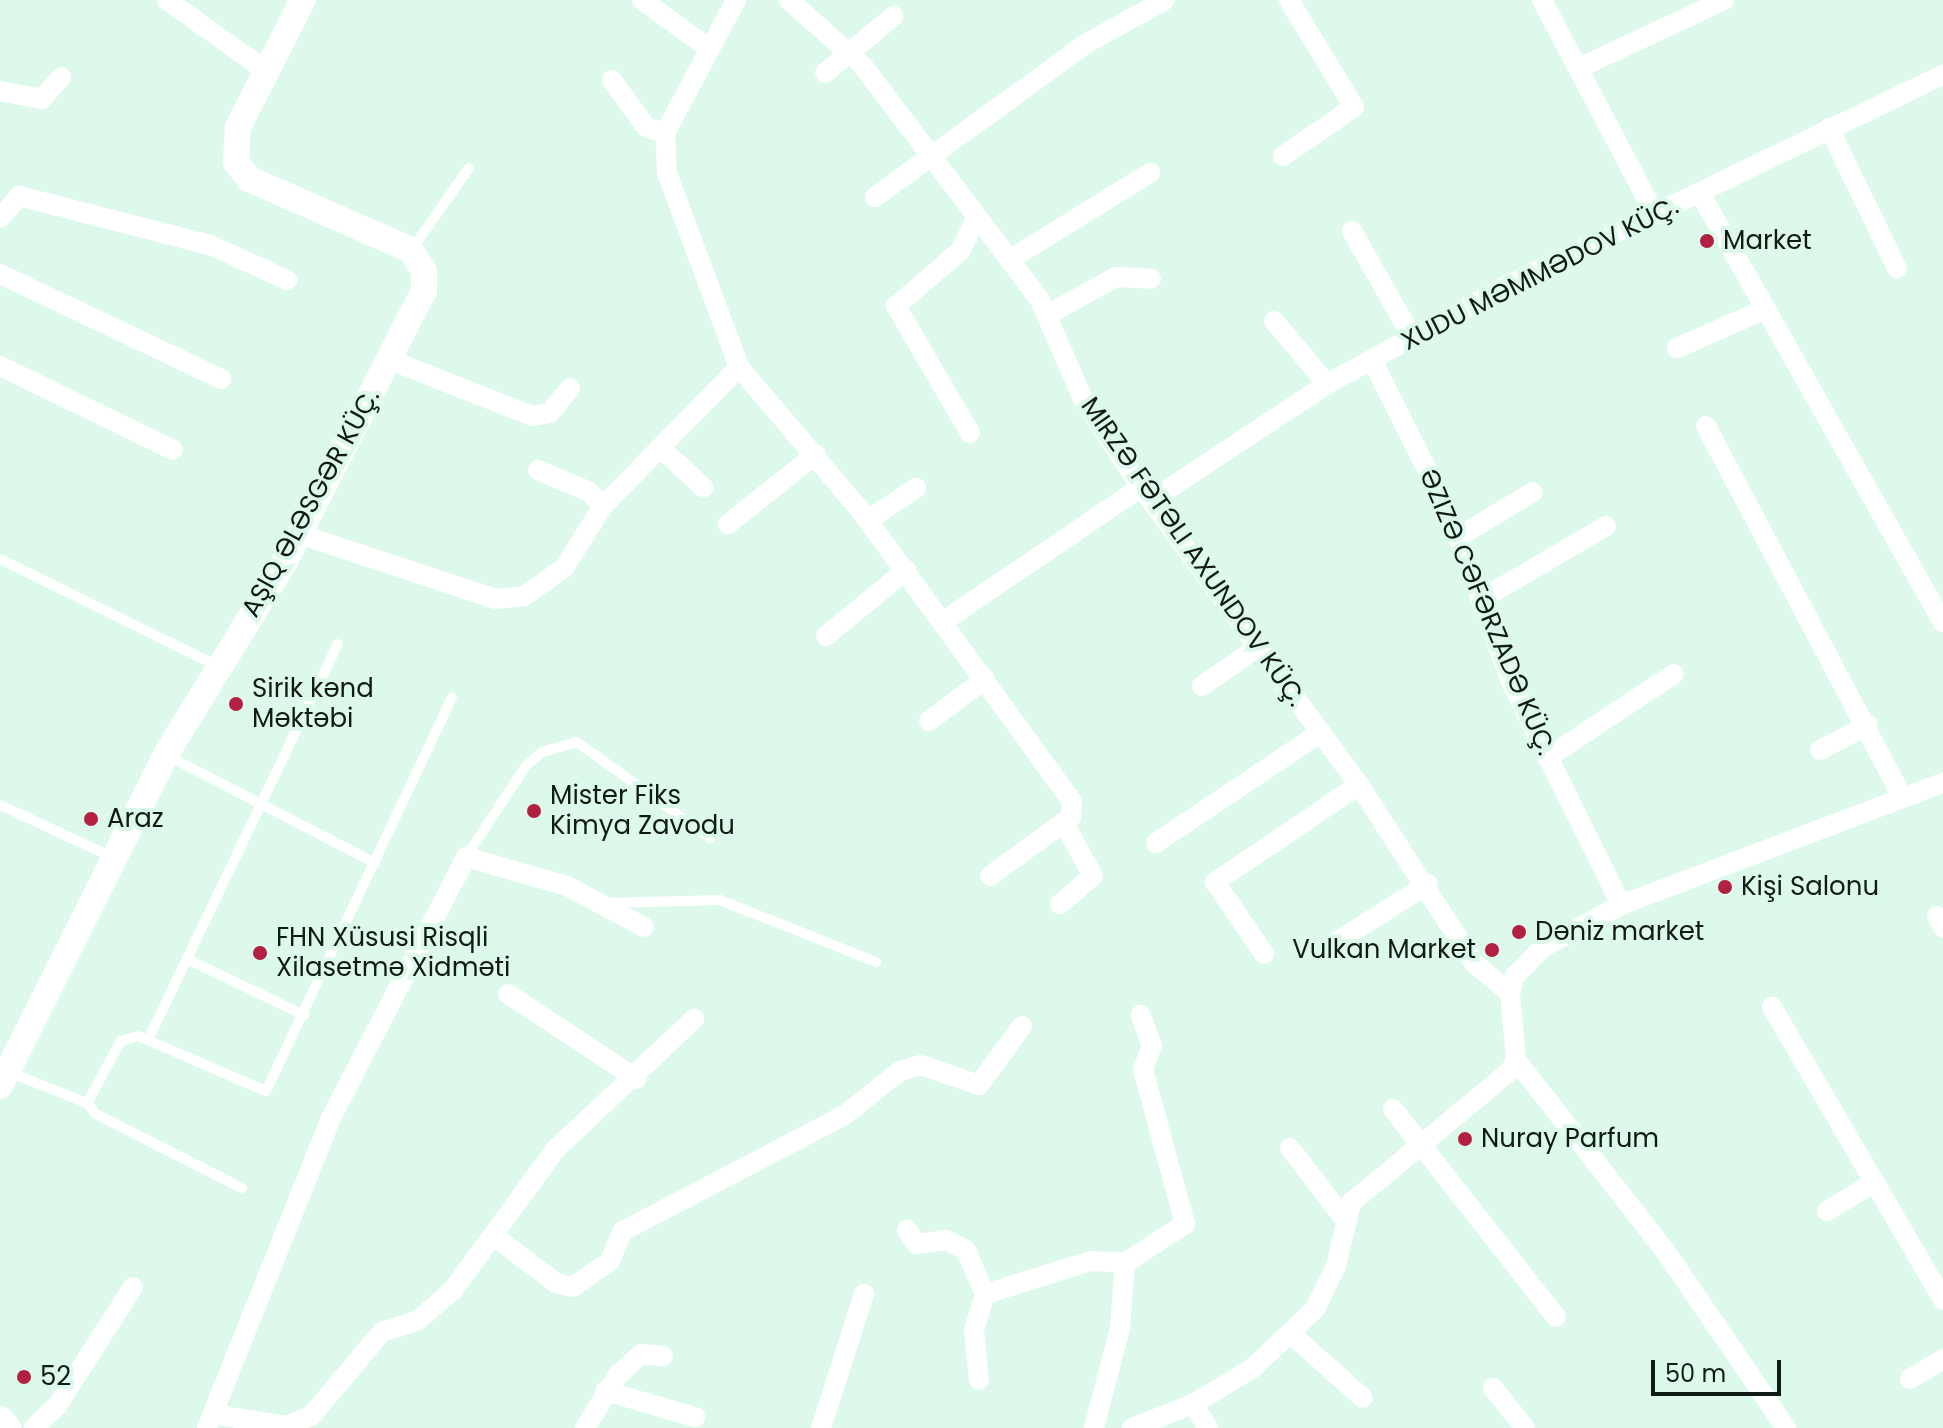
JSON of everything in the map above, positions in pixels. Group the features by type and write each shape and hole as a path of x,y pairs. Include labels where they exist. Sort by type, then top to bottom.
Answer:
{"main road":[{"path":"0,1420 7,1428"}],"street":[{"path":"167,0 266,71"},
{"path":"4,1079 166,754 299,534 424,291 424,271 411,250 242,173 233,140 303,0"},
{"path":"642,0 707,47"},
{"path":"736,0 707,47 665,133 667,173 739,367 816,454 868,520 1072,801 1075,810 1064,823 990,876"},
{"name":"MIRZƏ FƏTƏLI AXUNDOV KÜÇ.","path":"789,0 850,51 1049,314 1079,392 1147,493 1428,884 1474,963 1510,993"},
{"path":"875,197 1087,43 1165,0"},
{"path":"1283,156 1354,107 1289,0"},
{"path":"1542,0 1581,67 1655,214"},
{"path":"1581,67 1724,0"},
{"path":"825,73 894,16"},
{"name":"XUDU MƏMMƏDOV KÜÇ.","path":"944,621 1147,493 1327,384 1373,362 1412,337 1829,128 1943,75"},
{"path":"0,91 42,99 61,77"},
{"path":"612,80 646,127 665,133"},
{"path":"1829,128 1897,268"},
{"path":"1009,260 1150,173"},
{"path":"1700,193 1943,622"},
{"path":"0,218 19,196 210,245 287,280"},
{"path":"970,433 896,306 961,250 976,218"},
{"path":"1352,231 1412,337"},
{"path":"0,274 221,379"},
{"path":"1049,314 1116,277 1151,279"},
{"path":"1677,348 1766,309"},
{"path":"1274,321 1327,384"},
{"path":"390,360 532,416 550,413 570,388"},
{"name":"ƏZIZƏ CƏFƏRZADƏ KÜÇ.","path":"1373,362 1458,537 1480,600 1547,758 1621,905"},
{"path":"0,366 173,450"},
{"path":"299,534 511,599 564,568 603,506 664,451 739,367"},
{"path":"1706,426 1868,725 1901,795"},
{"path":"664,451 704,488"},
{"path":"728,524 816,454"},
{"path":"538,470 588,491 603,506"},
{"path":"868,520 916,488"},
{"path":"1458,537 1533,492"},
{"path":"1480,600 1606,526"},
{"path":"826,636 906,570"},
{"path":"1202,686 1258,647"},
{"path":"1547,758 1674,674"},
{"path":"929,721 985,679"},
{"path":"1820,750 1868,725"},
{"path":"1156,843 1321,732"},
{"path":"1786,1428 1666,1252 1516,1060 1510,993 1515,976 1542,948 1621,905 1901,795 1943,783"},
{"path":"1264,954 1215,882 1359,785"},
{"path":"1060,904 1093,876 1064,823"},
{"path":"644,927 552,880 466,857 332,1116 210,1421 288,1427 311,1416 382,1332 418,1320 453,1290 495,1237 556,1149 637,1079 694,1019"},
{"path":"1330,946 1428,884"},
{"path":"508,994 637,1079"},
{"path":"1772,1007 1943,1300"},
{"path":"985,1294 1091,1261 1125,1263 1185,1224 1143,1069 1152,1046 1141,1015"},
{"path":"495,1237 556,1283 573,1287 610,1261 623,1231 845,1115 900,1071 921,1065 979,1085 1022,1026"},
{"path":"1132,1428 1193,1404 1253,1368 1291,1334 1329,1286 1343,1217 1359,1193 1420,1142 1497,1085 1516,1060"},
{"path":"1393,1109 1556,1317"},
{"path":"1290,1148 1343,1217"},
{"path":"1827,1211 1873,1183"},
{"path":"907,1230 917,1244 946,1240 966,1250 985,1294 974,1331 979,1380"},
{"path":"1094,1428 1120,1328 1125,1263"},
{"path":"34,1428 57,1406 133,1287"},
{"path":"821,1428 864,1294"},
{"path":"1291,1334 1363,1398"},
{"path":"585,1428 605,1391 641,1354 663,1356"},
{"path":"1910,1379 1943,1359"},
{"path":"1493,1388 1525,1428"},
{"path":"605,1391 695,1417"},
{"path":"1193,1404 1208,1428"}],"lane":[{"path":"411,250 469,168"},
{"path":"0,559 217,666"},
{"path":"148,1040 338,644"},
{"path":"87,1103 121,1041 148,1040 266,1091 452,698"},
{"path":"466,857 526,766 542,752 577,742 710,838"},
{"path":"166,754 375,863"},
{"path":"2,810 114,857"},
{"path":"602,904 720,900 876,962"},
{"path":"187,959 304,1015"},
{"path":"4,1079 87,1103 96,1114 242,1188"}],"place":[{"name":"Market","path":"1707,241"},
{"name":"Sirik kənd Məktəbi","path":"236,704"},
{"name":"Mister Fiks Kimya Zavodu","path":"534,811"},
{"name":"Araz","path":"91,819"},
{"name":"Kişi Salonu","path":"1725,887"},
{"name":"Dəniz market","path":"1519,932"},
{"name":"Vulkan Market","path":"1492,950"},
{"name":"FHN Xüsusi Risqli Xilasetmə Xidməti","path":"260,953"},
{"name":"Nuray Parfum","path":"1465,1139"},
{"name":"52","path":"24,1377"}]}
